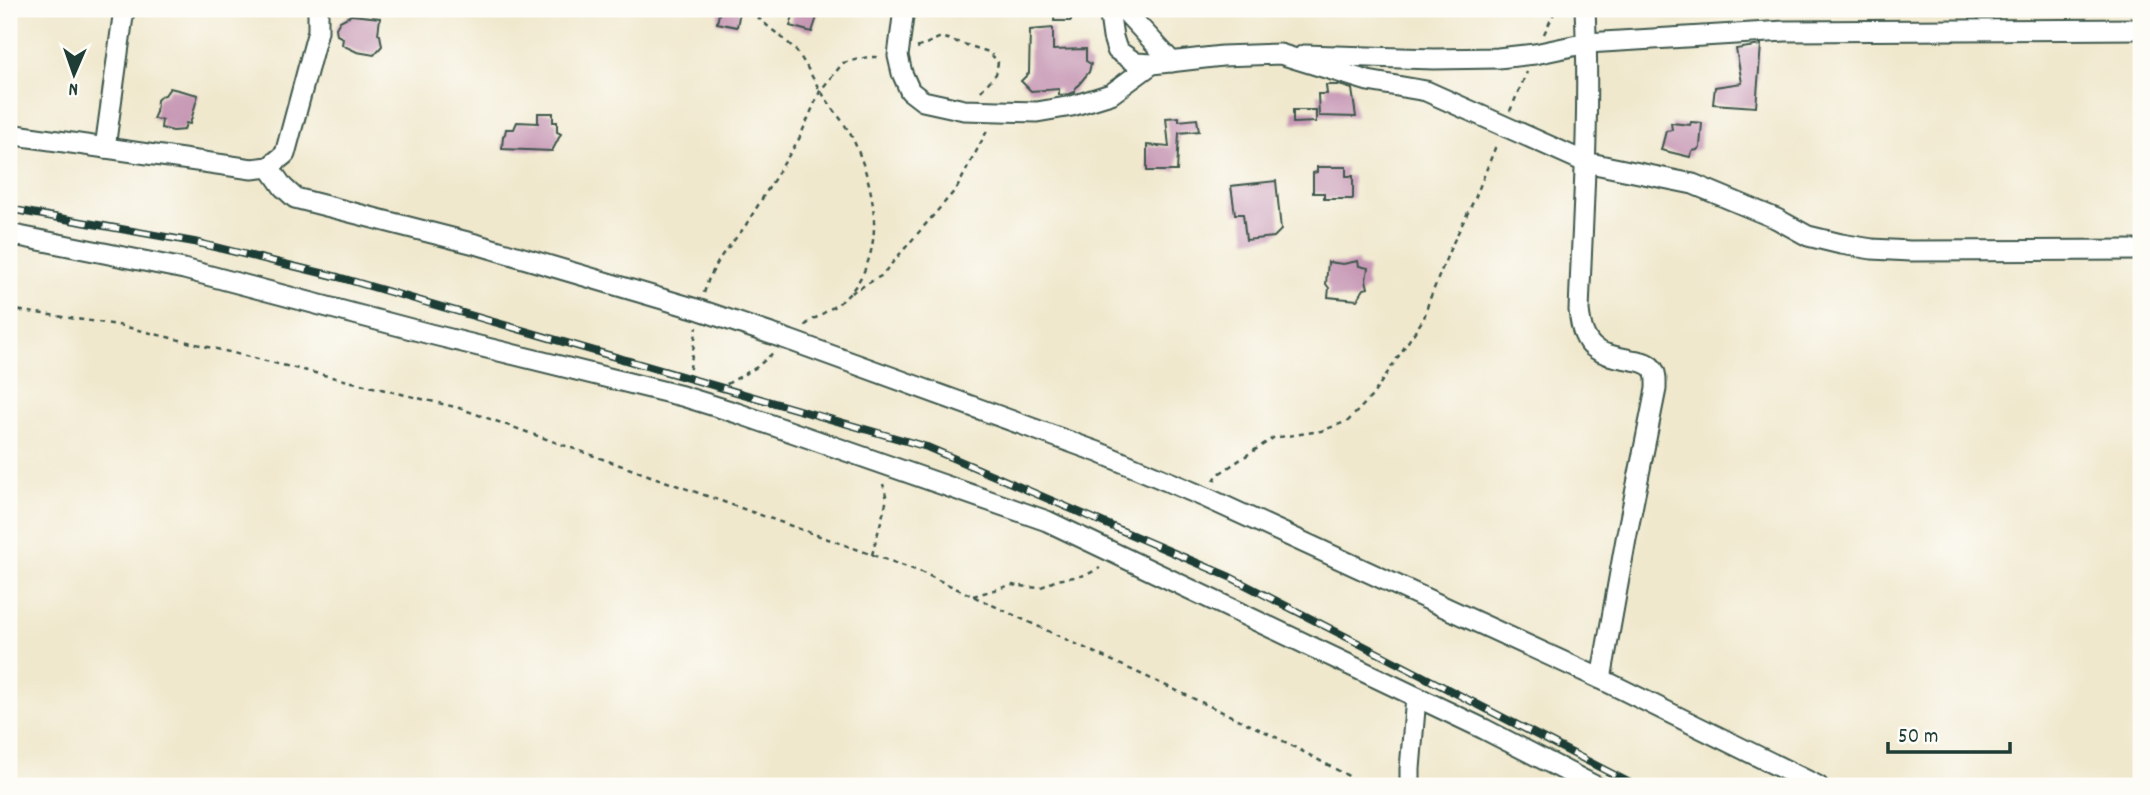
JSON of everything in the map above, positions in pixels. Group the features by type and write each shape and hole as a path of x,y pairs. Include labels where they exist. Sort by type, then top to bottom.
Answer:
{"street":[{"path":"105,148 124,9"},
{"path":"9,134 252,169 269,167 285,155 318,31 318,9"},
{"path":"904,9 898,56 910,91 923,101 964,110 1037,112 1072,106 1111,94 1152,64"},
{"path":"1110,9 1111,29 1117,50 1136,63 1152,64 1222,56 1279,54 1434,59 1498,58 1535,54 1587,43 1798,30 2141,29"},
{"path":"1123,9 1172,62"},
{"path":"1585,9 1585,162 1579,310 1583,332 1587,342 1605,355 1644,362 1651,366 1656,389 1601,679"},
{"path":"1279,54 1368,82 1426,91 1585,162 1693,184 1777,219 1808,236 1841,244 1910,251 2141,250"},
{"path":"269,167 283,187 295,198 479,245 700,310 1098,452 1207,498 1601,679 1818,786"},
{"path":"9,234 184,269 430,334 682,396 867,458 1047,521 1416,697 1595,786"},
{"path":"1410,786 1416,697"}],"path":[{"path":"751,9 795,50 851,135 870,188 876,225 872,247 862,275 848,295"},
{"path":"1207,498 1216,490 1214,482 1217,475 1268,441 1339,425 1354,415 1372,396 1424,318 1450,249 1476,196 1504,125 1556,9"},
{"path":"682,396 709,278 722,255 744,228 799,139 820,91 843,63 868,57 898,56 942,37 989,52 998,62 996,74 964,110"},
{"path":"704,403 710,394 757,367 809,321 881,276 957,188 998,111"},
{"path":"9,309 118,325 459,408 921,572 1272,735 1367,786"},
{"path":"867,458 883,485 887,499 872,555"},
{"path":"973,596 1011,585 1039,589 1066,577 1086,575 1100,568 1115,554"}],"building":[{"path":"720,9 740,11 737,27 717,23"},
{"path":"795,9 819,11 812,32 790,26"},
{"path":"1055,9 1072,9 1071,21 1054,21"},
{"path":"351,15 380,18 378,34 382,46 374,55 357,52 342,45 343,38 337,35 336,28 340,21"},
{"path":"1053,28 1053,50 1086,49 1086,61 1091,64 1089,72 1075,92 1069,94 1059,95 1059,89 1031,91 1021,81 1029,73 1030,30"},
{"path":"1761,45 1756,107 1713,104 1715,87 1742,83 1736,49"},
{"path":"1326,85 1352,89 1356,117 1319,116 1318,94 1327,94"},
{"path":"170,88 198,95 190,124 186,123 184,130 161,128 162,120 153,119 157,100"},
{"path":"1293,110 1316,110 1316,122 1293,123"},
{"path":"538,113 553,113 553,122 557,122 557,132 561,134 552,151 502,149 506,129 514,129 517,122 538,123"},
{"path":"1179,117 1179,121 1197,119 1199,131 1179,133 1177,171 1147,171 1147,145 1169,147 1166,118"},
{"path":"1691,122 1702,123 1700,147 1692,151 1690,157 1661,150 1666,131 1672,130 1671,123 1690,125"},
{"path":"1317,167 1346,167 1346,176 1353,176 1353,199 1324,199 1324,193 1313,193 1313,173 1317,172"},
{"path":"1276,181 1281,230 1274,237 1246,240 1243,214 1235,214 1231,186"},
{"path":"1358,261 1359,266 1368,268 1368,288 1364,289 1357,300 1328,297 1328,262 1343,264"}],"railway":[{"path":"9,209 194,242 338,277 927,447 1230,577 1636,786"}]}
